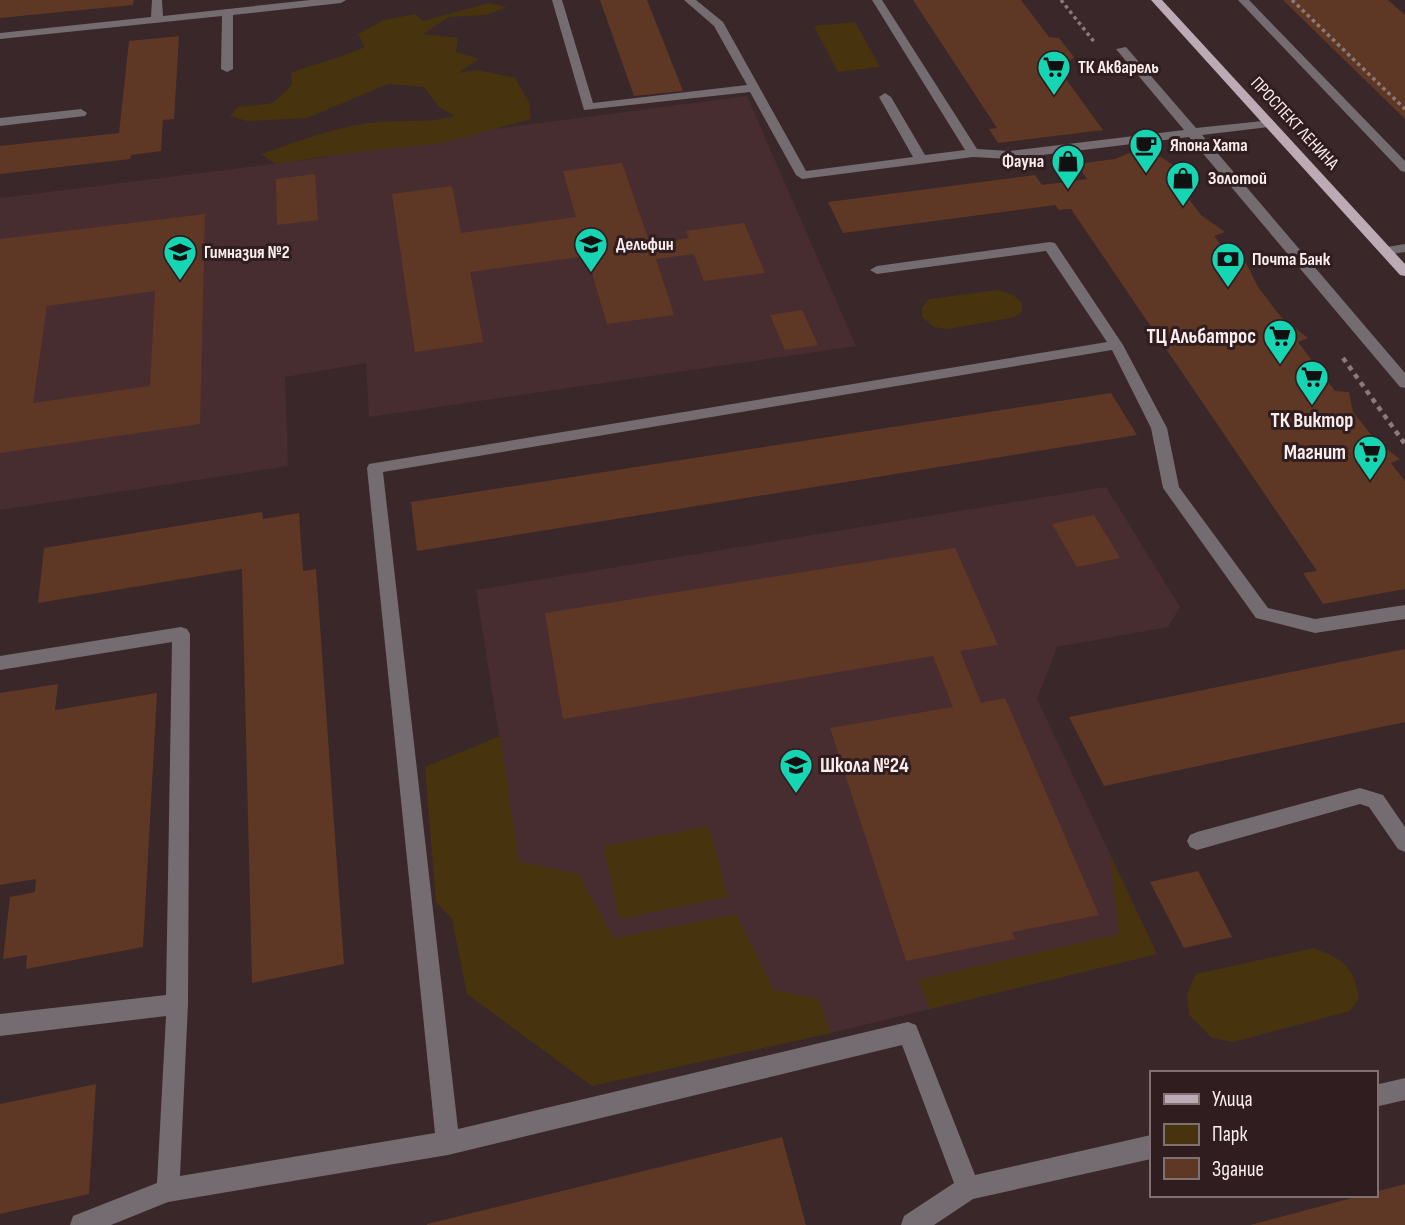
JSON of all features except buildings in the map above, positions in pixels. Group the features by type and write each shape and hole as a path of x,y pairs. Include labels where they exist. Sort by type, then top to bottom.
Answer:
{"main road":[{"name":"ПРОСПЕКТ ЛЕНИНА","path":"1156,0 1405,272"}],"lane":[{"path":"157,0 157,19"},
{"path":"0,36 341,0"},
{"path":"556,0 588,107 755,88"},
{"path":"690,0 719,24 802,175 973,153 1010,155 1269,123"},
{"path":"877,0 973,153"},
{"path":"1243,0 1405,168"},
{"path":"227,69 228,12"},
{"path":"1122,49 1405,383"},
{"path":"885,97 921,160"},
{"path":"0,122 81,113"},
{"path":"877,270 1050,246 1116,345 1159,428 1171,488 1262,613 1315,625 1405,612"},
{"path":"1387,251 1405,248"},
{"path":"448,1143 374,468 1116,345"},
{"path":"0,663 181,634 177,1004 169,1190"},
{"path":"1197,841 1360,796 1376,802 1405,843"},
{"path":"0,1025 177,1004"},
{"path":"82,1225 169,1190 448,1143 908,1033 968,1188"},
{"path":"1377,1096 1405,1089"},
{"path":"913,1225 968,1188 1150,1147"}],"path":[{"path":"1292,0 1405,109"},
{"path":"1291,7 1298,6"}],"shaded area":[{"path":"747,96 856,346 369,417 366,363 285,377 288,466 0,510 0,198 327,157 327,151"},
{"name":"Школа №24","path":"1106,487 1180,607 1168,627 1057,647 1037,699 1157,954 831,1033 819,1000 670,1032 519,861 476,590"}],"green space":[{"path":"489,3 507,7 486,15 449,17 423,34 458,38 456,52 479,59 458,73 477,70 515,78 529,102 531,119 443,143 275,164 261,154 314,136 367,123 434,120 455,116 439,107 424,87 388,84 307,118 247,121 230,116 238,107 273,103 292,85 291,73 365,47 358,34 384,20 415,14 423,21"},
{"path":"855,22 880,67 838,72 814,26"},
{"path":"998,290 1013,295 1022,303 1022,312 1015,317 948,329 934,327 922,317 922,308 929,299"},
{"path":"500,736 519,861 578,874 614,938 736,914 774,990 819,999 831,1033 592,1086 467,994 452,919 436,902 425,767"},
{"path":"709,826 728,897 619,919 604,846"},
{"path":"1110,855 1157,954 930,1009 918,980 1119,934"},
{"path":"1314,948 1340,961 1354,979 1359,999 1350,1011 1233,1042 1212,1038 1189,1015 1187,994 1196,974"}],"place":[{"name":"ТК Акварель","path":"1054,97"},
{"name":"Япона Хата","path":"1146,175"},
{"name":"Фауна","path":"1068,191"},
{"name":"Золотой","path":"1183,208"},
{"name":"Дельфин","path":"591,274"},
{"name":"Гимназия №2","path":"180,282"},
{"name":"Почта Банк","path":"1228,289"},
{"name":"ТЦ Альбатрос","path":"1280,366"},
{"name":"ТК Виктор","path":"1312,407"},
{"name":"Магнит","path":"1370,482"},
{"name":"Школа №24","path":"796,795"}]}
